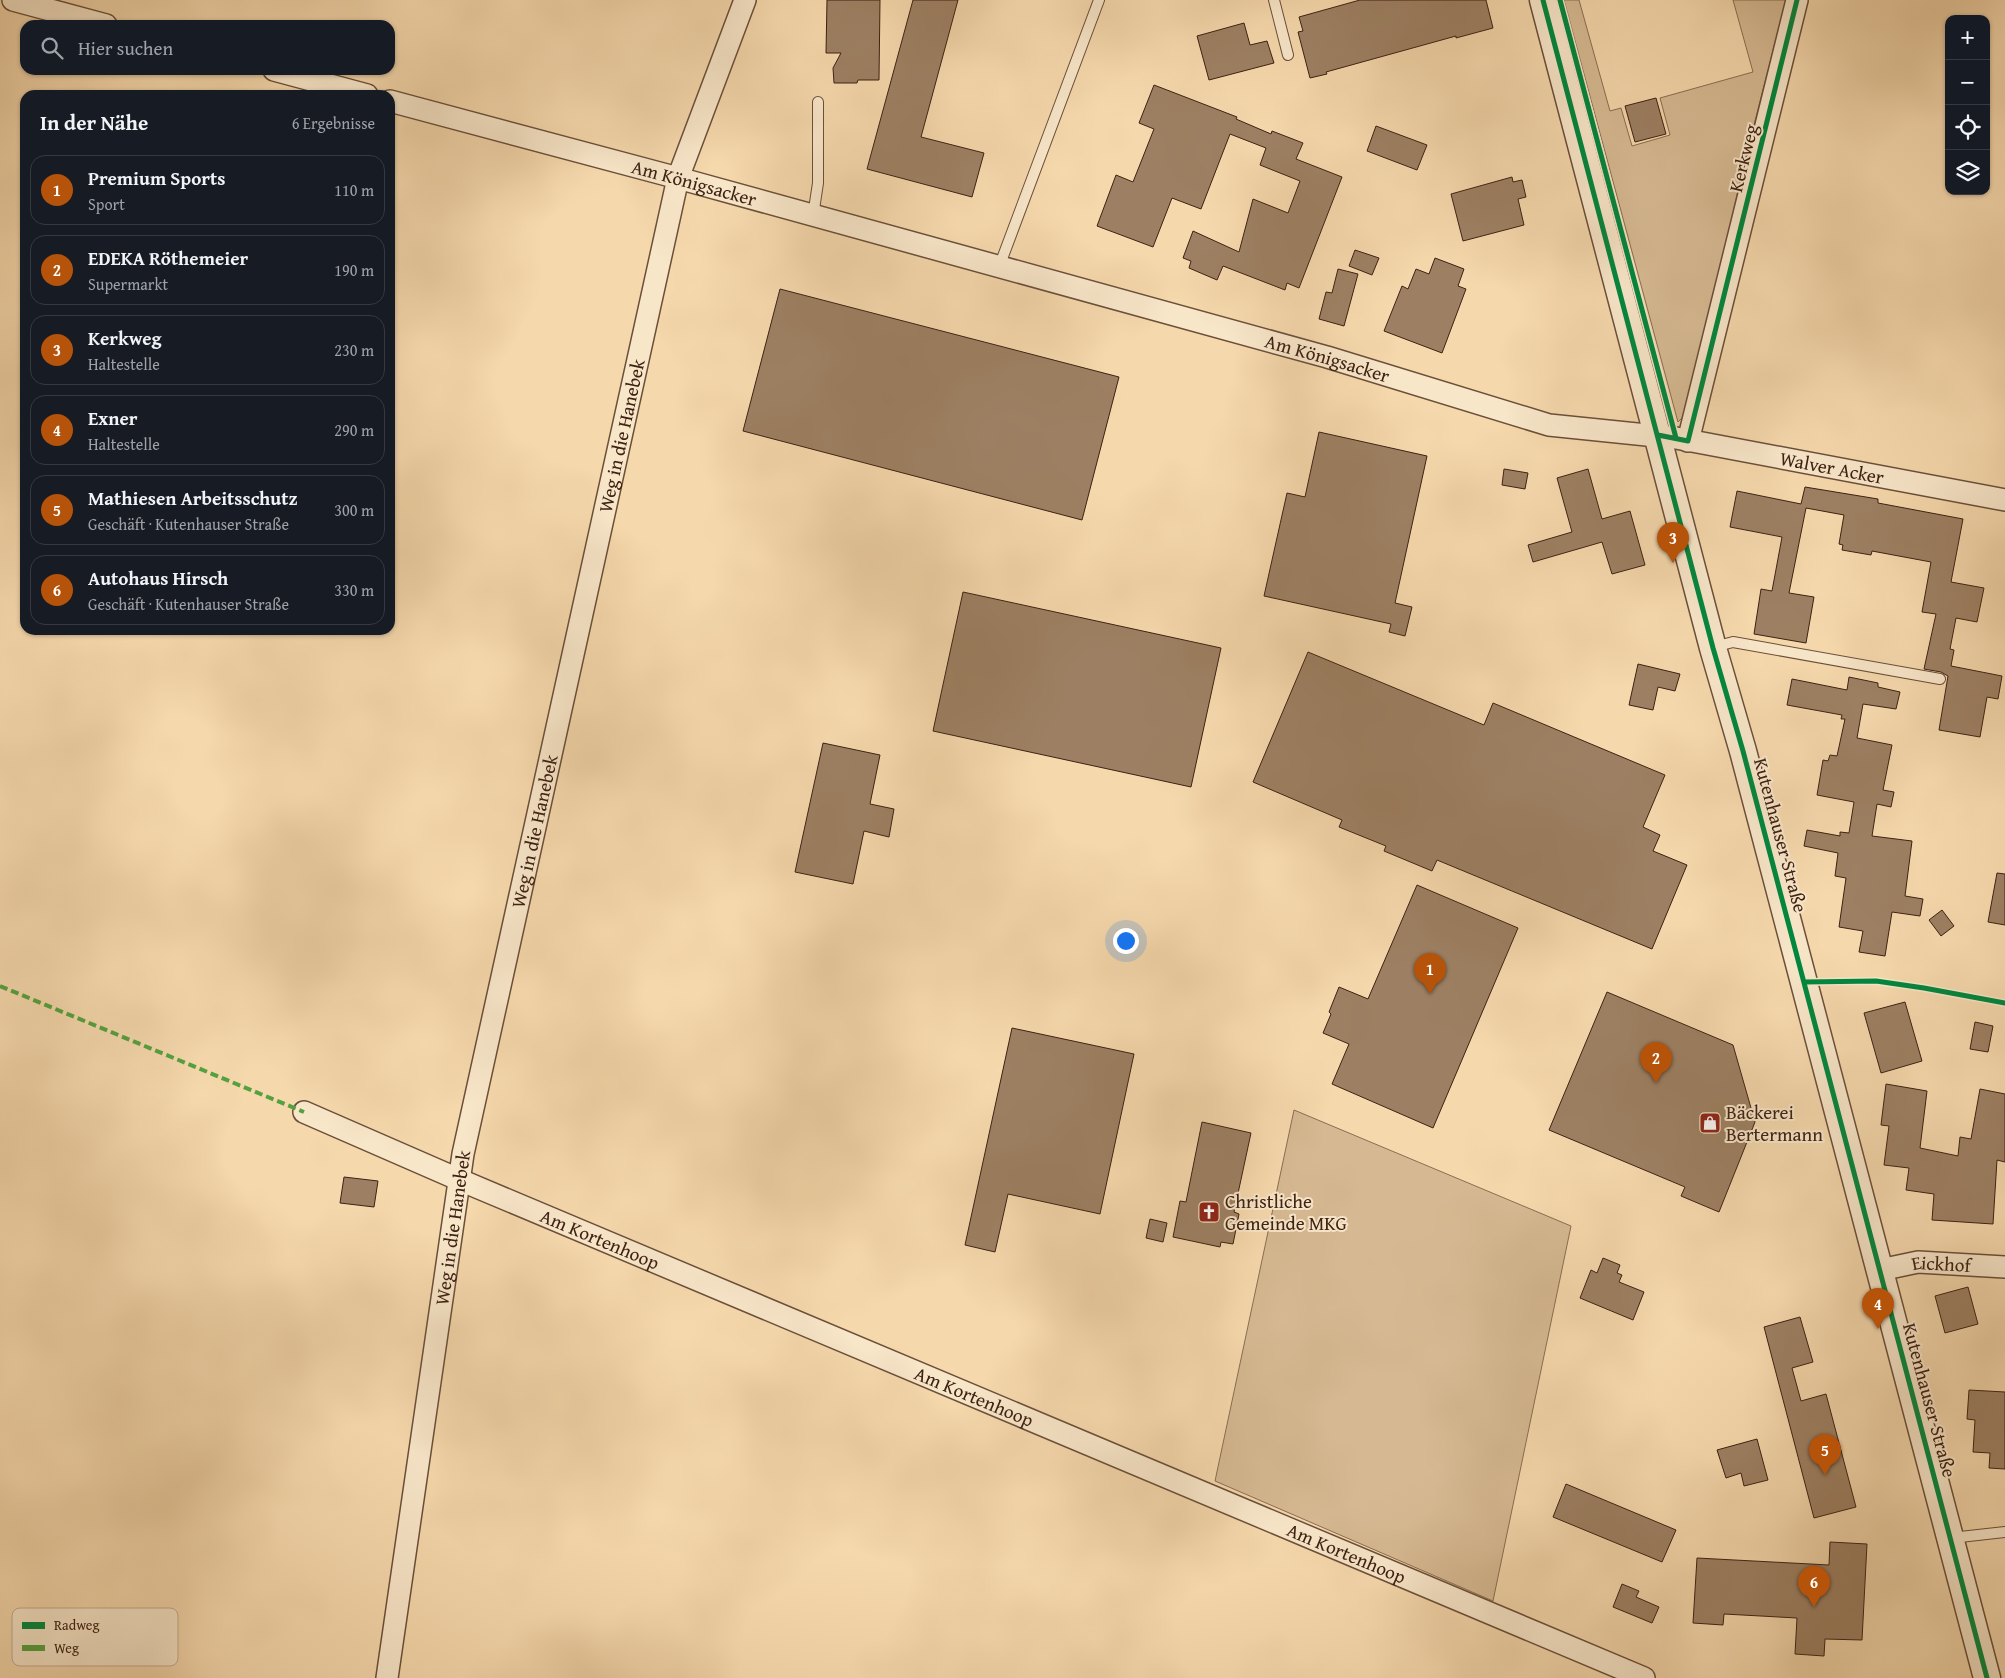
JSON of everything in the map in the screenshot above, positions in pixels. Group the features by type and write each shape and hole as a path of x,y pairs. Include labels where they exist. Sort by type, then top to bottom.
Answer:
{"street":[{"path":"12,0 87,20"},
{"name":"Weg in die Hanebek","path":"387,1678 463,1154 678,178 745,0"},
{"name":"Kutenhauser Straße","path":"1543,0 1713,648 1746,761 1987,1678"},
{"name":"Kerkweg","path":"1688,441 1797,0"},
{"path":"293,75 348,90"},
{"name":"Am Königsacker","path":"395,102 678,178 1327,357 1549,425 1658,436"},
{"name":"Walver Acker","path":"1658,436 2005,500"},
{"name":"Am Kortenhoop","path":"304,1112 460,1180 1644,1678"},
{"name":"Eickhof","path":"1880,1270 1918,1262 2005,1268"}],"lane":[{"path":"999,267 1098,0"},
{"path":"1274,0 1288,56"},
{"path":"813,216 818,183 818,102"},
{"path":"1713,648 1733,642 1940,679"},
{"path":"1950,1538 2005,1532"}],"shaded area":[{"path":"1564,0 1579,0 1610,111 1621,108 1632,146 1670,135 1660,98 1753,72 1733,0 1786,0 1743,168 1689,411 1678,422"},
{"path":"1294,1110 1571,1226 1493,1601 1215,1481"}],"building":[{"path":"827,0 880,0 879,80 858,80 857,83 834,83 833,68 841,53 826,53"},
{"path":"913,0 958,0 921,137 984,153 972,197 867,169"},
{"path":"1360,0 1486,0 1493,28 1456,38 1456,36 1310,78 1298,32 1303,31 1299,17"},
{"path":"1244,23 1250,45 1267,41 1274,63 1209,80 1197,36"},
{"path":"1154,85 1237,117 1236,119 1271,134 1272,131 1303,143 1296,159 1342,177 1299,288 1287,283 1285,290 1223,266 1217,280 1189,268 1191,261 1183,258 1193,231 1239,252 1253,199 1288,213 1300,181 1260,165 1266,148 1230,134 1201,209 1172,198 1153,247 1097,226 1116,175 1133,182 1154,129 1139,123"},
{"path":"1656,98 1666,134 1635,142 1625,106"},
{"path":"1376,126 1427,145 1417,170 1367,151"},
{"path":"1512,177 1513,182 1522,180 1526,197 1518,199 1524,225 1463,241 1451,194"},
{"path":"1355,250 1379,258 1372,275 1349,266"},
{"path":"1435,258 1464,269 1458,286 1466,289 1442,353 1384,331 1402,286 1408,289 1416,269 1429,274"},
{"path":"1338,269 1358,274 1344,326 1319,319 1326,292 1332,293"},
{"path":"780,289 1119,377 1082,520 743,431"},
{"path":"1319,432 1427,456 1395,603 1412,607 1405,636 1389,632 1391,624 1264,596 1287,493 1305,497"},
{"path":"1504,469 1528,473 1525,489 1502,485"},
{"path":"1588,469 1602,519 1630,511 1645,565 1612,574 1602,542 1533,562 1528,545 1572,532 1557,478"},
{"path":"1805,487 1878,499 1878,503 1963,519 1951,582 1984,588 1977,622 1956,618 1950,649 1954,650 1951,666 2002,676 1998,699 1987,697 1980,737 1939,730 1948,676 1941,672 1924,669 1936,614 1922,612 1931,562 1872,551 1871,555 1842,550 1843,545 1839,544 1844,515 1806,508 1789,593 1814,597 1806,643 1754,634 1761,589 1772,591 1782,537 1730,527 1737,491 1801,504"},
{"path":"963,592 1221,648 1191,787 933,731"},
{"path":"1308,652 1484,725 1493,703 1665,775 1643,827 1660,835 1653,851 1687,865 1652,949 1437,860 1432,871 1384,851 1386,846 1339,827 1342,820 1253,782"},
{"path":"1638,664 1680,674 1675,691 1658,687 1653,710 1629,705"},
{"path":"1849,677 1878,683 1878,687 1900,692 1896,709 1863,704 1857,738 1892,745 1883,790 1894,792 1891,807 1877,804 1872,836 1912,841 1905,896 1923,899 1920,916 1892,912 1885,956 1859,952 1863,931 1839,927 1846,878 1835,876 1838,853 1804,846 1807,830 1840,836 1840,832 1849,833 1854,802 1817,795 1823,760 1828,761 1830,755 1837,756 1845,719 1841,719 1842,715 1787,705 1792,679 1847,690"},
{"path":"823,743 880,755 870,804 894,809 889,837 864,831 853,884 795,872"},
{"path":"1997,873 2005,874 2005,925 1988,922"},
{"path":"1417,885 1518,928 1433,1128 1332,1084 1349,1044 1323,1033 1339,987 1368,999"},
{"path":"1942,910 1954,926 1941,936 1929,920"},
{"path":"1607,992 1733,1045 1755,1122 1719,1212 1681,1196 1685,1187 1549,1130"},
{"path":"1905,1002 1922,1061 1881,1073 1864,1013"},
{"path":"1975,1022 1993,1026 1988,1052 1970,1049"},
{"path":"1012,1028 1134,1054 1100,1214 1008,1194 995,1252 965,1245"},
{"path":"1886,1084 1927,1091 1920,1148 1958,1156 1960,1137 1971,1139 1980,1089 2005,1094 2005,1162 1997,1160 1993,1224 1932,1220 1934,1194 1906,1190 1909,1168 1884,1165 1889,1126 1881,1125"},
{"path":"1202,1122 1251,1133 1234,1212 1239,1214 1233,1244 1221,1242 1220,1247 1173,1237 1180,1201 1186,1202"},
{"path":"344,1177 378,1181 374,1207 340,1203"},
{"path":"1150,1219 1167,1223 1163,1242 1146,1238"},
{"path":"1603,1258 1620,1265 1617,1273 1622,1275 1619,1282 1644,1292 1633,1320 1580,1298 1591,1270 1597,1273"},
{"path":"1968,1287 1978,1324 1945,1333 1935,1296"},
{"path":"1800,1317 1813,1362 1792,1368 1801,1401 1826,1394 1856,1507 1814,1518 1764,1327"},
{"path":"1969,1390 2005,1392 2005,1469 1989,1468 1990,1453 1973,1452 1975,1420 1967,1419"},
{"path":"1757,1439 1768,1480 1744,1486 1741,1473 1726,1478 1717,1450"},
{"path":"1566,1484 1676,1530 1662,1562 1553,1517"},
{"path":"1830,1542 1867,1544 1862,1640 1825,1639 1824,1656 1795,1654 1797,1618 1724,1614 1723,1625 1693,1623 1697,1558 1829,1565"},
{"path":"1622,1584 1639,1591 1636,1597 1659,1607 1652,1623 1613,1607"}],"marked path":[{"path":"0,986 304,1112"}],"cycle path":[{"path":"1543,0 1987,1678"},
{"path":"1560,0 1676,438"},
{"path":"1658,435 1688,441 1797,0"},
{"path":"1804,982 1876,981 2005,1003"}],"place":[{"name":"Kerkweg","path":"1673,563"},
{"name":"Premium Sports","path":"1430,994"},
{"name":"EDEKA Röthemeier","path":"1656,1083"},
{"name":"Bäckerei Bertermann","path":"1710,1123"},
{"name":"Christliche Gemeinde MKG","path":"1209,1212"},
{"name":"Exner","path":"1878,1329"},
{"name":"Mathiesen Arbeitsschutz","path":"1825,1475"},
{"name":"Autohaus Hirsch","path":"1814,1607"}]}
